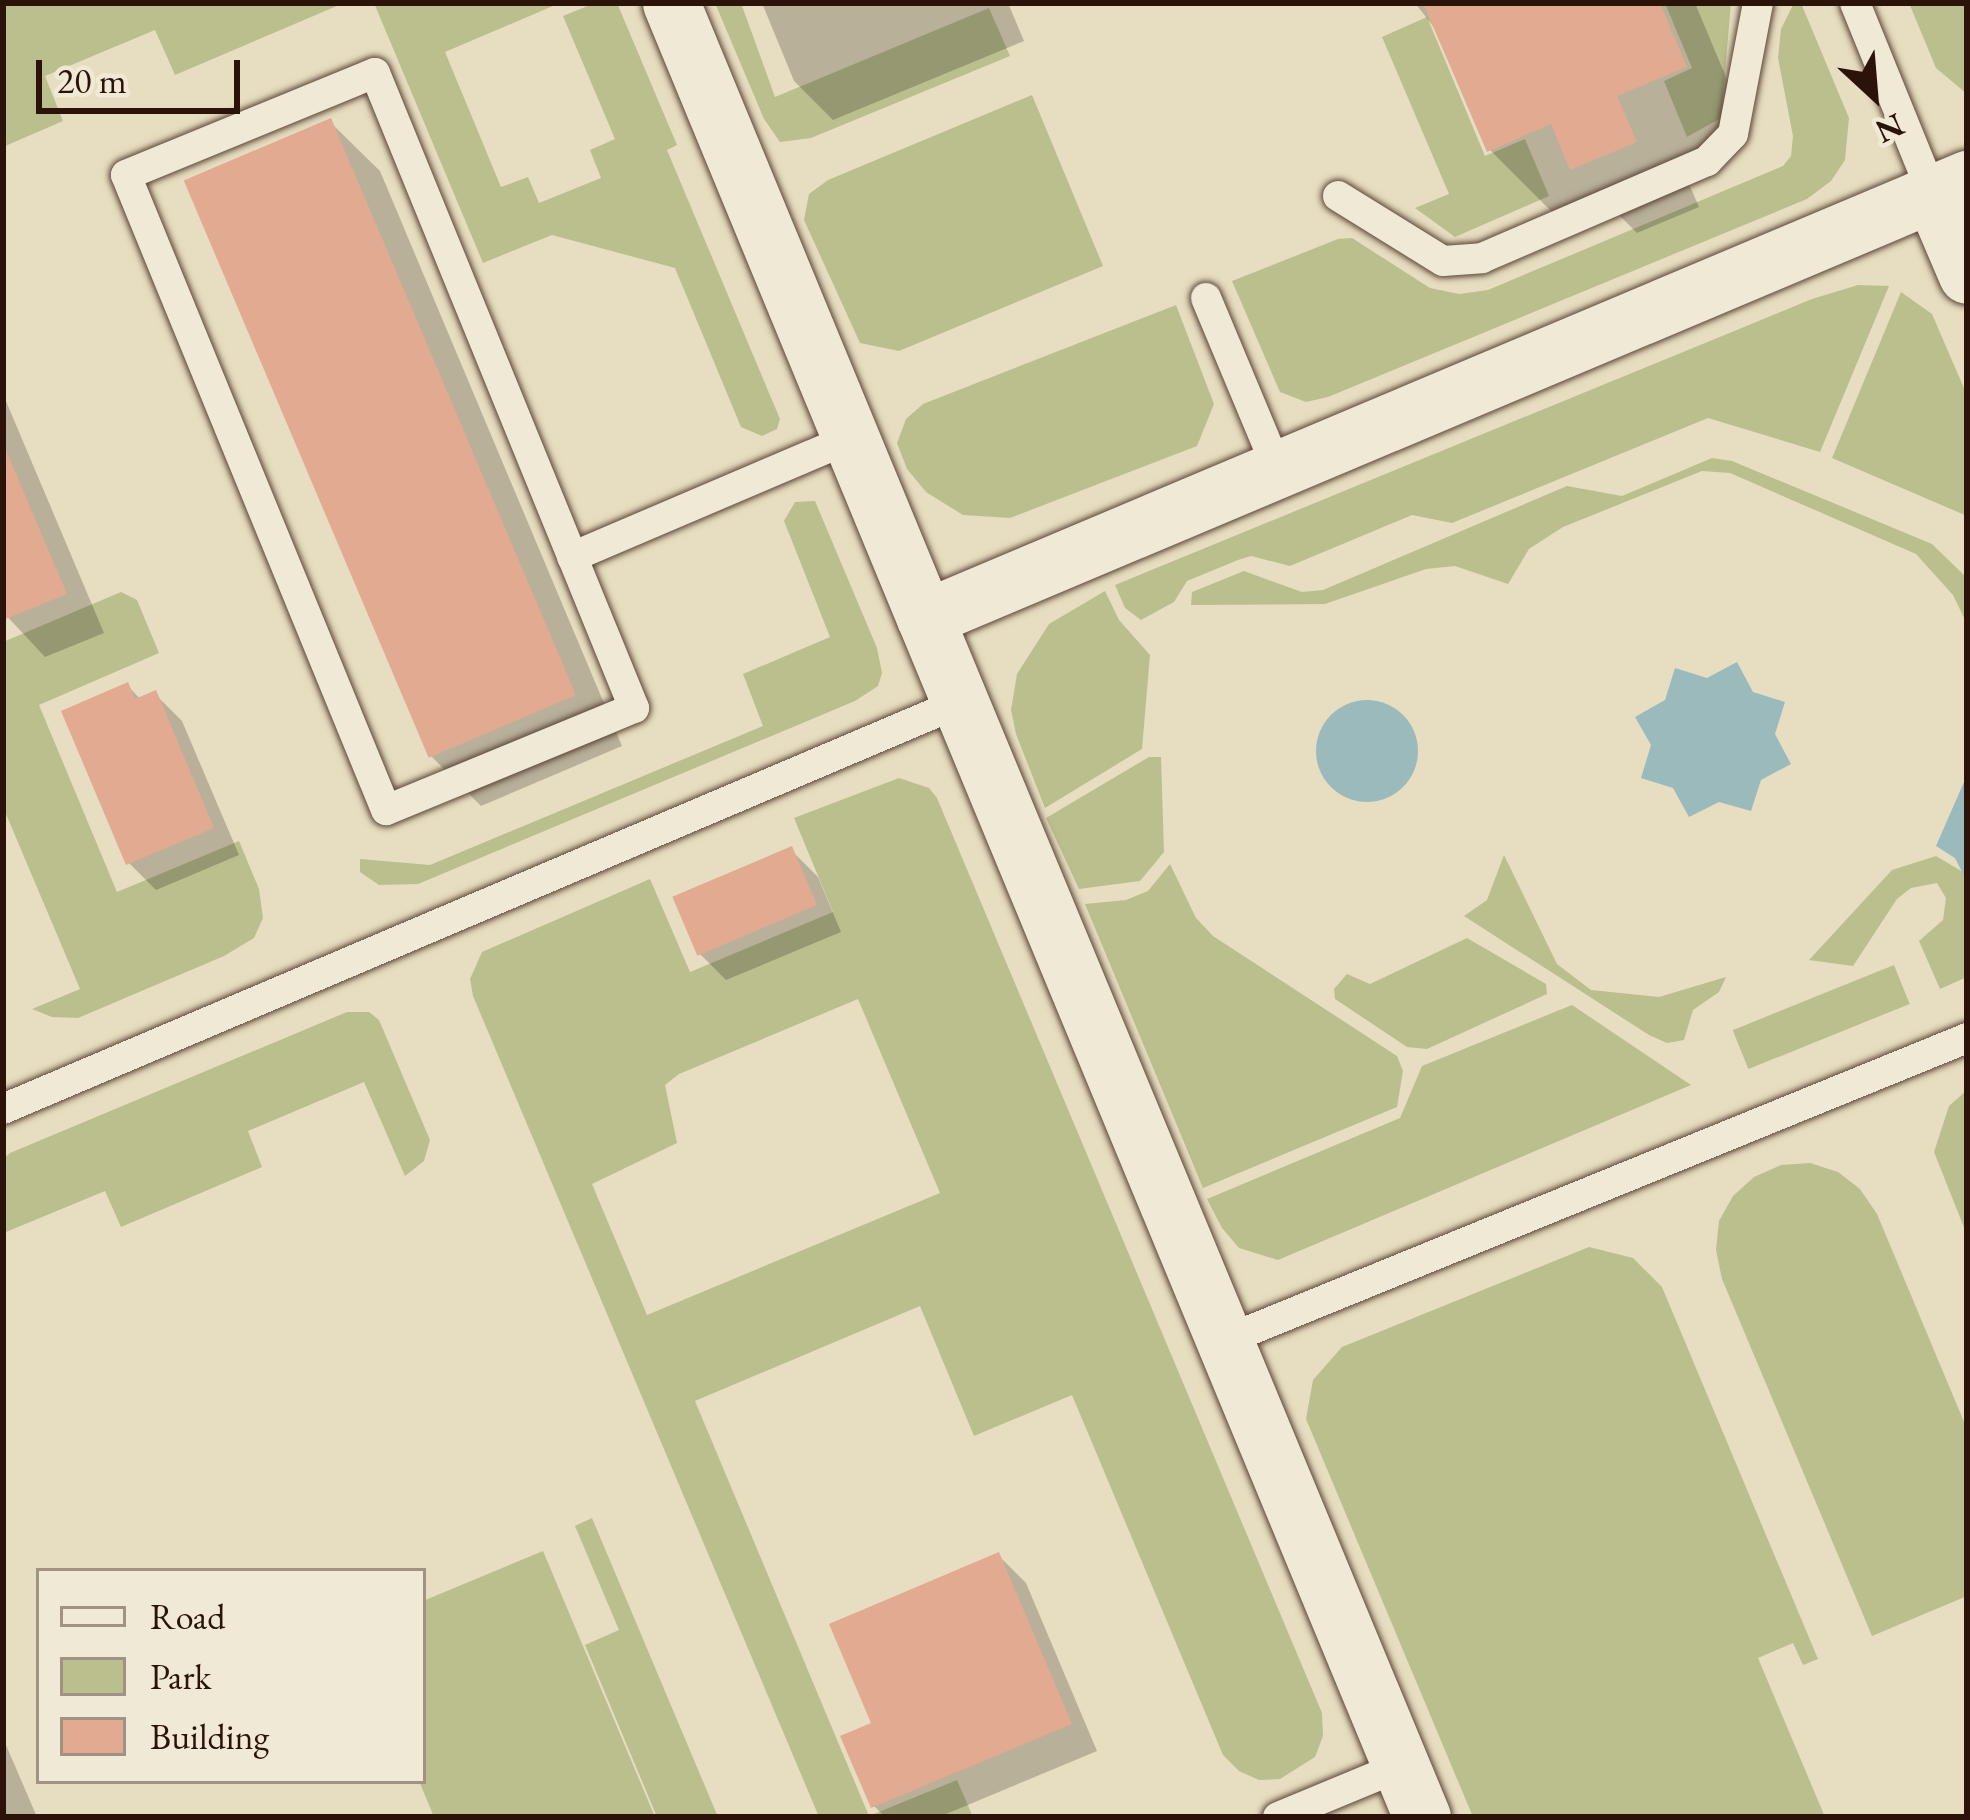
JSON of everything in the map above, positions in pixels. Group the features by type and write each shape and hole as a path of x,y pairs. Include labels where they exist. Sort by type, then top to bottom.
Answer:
{"street":[{"path":"671,3 1411,1792"},
{"path":"925,618 1950,186 1967,275"}],"lane":[{"path":"1338,196 1443,261 1482,258 1707,161 1733,134 1758,3"},
{"path":"1855,3 1950,186"},
{"path":"375,73 572,557 634,708 386,810 126,175 375,73"},
{"path":"1206,298 1278,470"},
{"path":"572,557 853,437"},
{"path":"3,1109 961,703"},
{"path":"1226,1340 1967,1038"},
{"path":"1278,1817 1411,1792"}],"green space":[{"path":"3,3 344,3 175,75 155,30 45,76 63,121 3,147"},
{"path":"374,3 560,3 445,52 501,187 528,177 539,203 601,178 590,150 615,139 563,16 595,3 617,3 677,145 667,150 780,419 777,429 762,436 741,427 675,268 552,235 483,263"},
{"path":"715,3 741,3 775,97 989,8 1010,56 811,138 780,142 764,119"},
{"path":"1665,3 1731,3 1721,118 1687,137 1664,81 1692,68"},
{"path":"1794,3 1801,3 1849,118 1845,160 1831,181 1807,199 1328,397 1306,402 1280,392 1232,281 1338,239 1352,238 1430,288 1459,294 1488,290 1783,166 1791,156 1793,136 1778,58 1781,29"},
{"path":"1909,3 1967,3 1967,94 1936,68"},
{"path":"1427,17 1485,156 1525,139 1549,196 1455,237 1415,208 1449,194 1382,37"},
{"path":"1032,95 1103,266 899,351 860,343 804,220 809,194 828,180"},
{"path":"1858,285 1889,286 1820,452 1708,418 1452,523 1412,515 1290,566 1251,556 1238,560 1187,581 1174,602 1141,620 1125,608 1115,585 1812,299"},
{"path":"1901,292 1932,314 1967,395 1967,516 1832,458"},
{"path":"1176,305 1214,404 1197,446 1010,518 963,515 926,492 907,469 897,443 906,419 923,404"},
{"path":"1712,458 1732,461 1932,544 1967,578 1967,624 1953,595 1916,554 1730,473 1702,471 1563,527 1529,549 1508,584 1455,566 1426,569 1325,604 1191,605 1192,592 1244,571 1302,592 1323,590 1567,486 1622,496"},
{"path":"815,501 877,648 882,673 878,686 855,701 418,884 379,885 360,872 360,859 430,865 763,726 743,674 830,637 784,521 795,502"},
{"path":"1105,591 1119,620 1150,655 1142,749 1045,808 1016,734 1011,710 1017,674 1049,624"},
{"path":"121,592 137,600 159,653 39,705 117,892 239,841 259,889 263,918 254,938 224,956 78,1018 52,1017 32,1009 80,989 3,807 3,642"},
{"path":"1149,757 1161,757 1164,852 1140,881 1079,889 1046,818"},
{"path":"899,778 929,788 937,798 1322,1713 1323,1736 1315,1757 1280,1779 1259,1780 1239,1771 1223,1755 1072,1395 974,1436 920,1306 695,1401 869,1816 957,1780 973,1817 819,1817 473,996 470,979 482,952 650,879 690,972 833,912 794,818","holes":["858,999 940,1193 647,1315 592,1184 677,1143 665,1085 679,1074"]},
{"path":"1504,855 1557,964 1591,990 1659,997 1726,977 1719,992 1693,1010 1684,1040 1667,1043 1649,1035 1464,916 1487,900"},
{"path":"1936,856 1963,872 1967,882 1967,977 1940,989 1919,941 1943,920 1946,898 1937,883 1911,888 1897,899 1853,966 1809,960 1892,870"},
{"path":"1170,864 1196,918 1213,936 1397,1056 1403,1071 1397,1107 1203,1188 1085,904 1126,900 1148,891"},
{"path":"1467,938 1546,984 1547,994 1427,1049 1407,1047 1335,999 1334,989 1347,974 1370,984"},
{"path":"1894,965 1910,1004 1748,1069 1733,1030"},
{"path":"1572,1005 1691,1085 1278,1260 1239,1248 1222,1228 1207,1199 1400,1118 1422,1066"},
{"path":"347,1012 369,1012 379,1020 430,1140 424,1161 405,1176 364,1082 248,1131 262,1167 121,1227 105,1191 6,1232 3,1159 10,1153"},
{"path":"1967,1090 1967,1235 1934,1152 1949,1106"},
{"path":"1810,1163 1838,1172 1860,1189 1877,1214 1967,1429 1967,1596 1872,1636 1722,1279 1716,1250 1719,1221 1733,1196 1754,1177 1781,1165"},
{"path":"1589,1247 1633,1258 1662,1287 1818,1659 1803,1665 1793,1643 1758,1658 1825,1817 1473,1817 1306,1419 1313,1380 1342,1347"},
{"path":"592,1518 718,1817 657,1817 585,1645 619,1630 575,1526"},
{"path":"543,1551 655,1817 434,1817 420,1784 426,1784 426,1600"}],"water":[{"path":"1737,662 1753,692 1785,702 1775,734 1791,764 1761,780 1751,811 1719,802 1689,817 1673,788 1641,778 1651,745 1635,717 1665,700 1675,668 1707,678"},
{"path":"1367,700 1396,708 1410,722 1418,751 1410,780 1396,794 1367,802 1338,794 1324,780 1316,751 1324,722 1338,708"},
{"path":"1967,775 1967,882 1955,858 1936,846"}],"building":[{"path":"1423,3 1660,3 1687,67 1617,96 1637,142 1570,170 1551,124 1487,152"},
{"path":"331,118 576,695 429,758 184,181"},
{"path":"3,443 67,594 3,620"},
{"path":"128,682 135,699 156,690 214,828 126,865 61,711"},
{"path":"792,846 817,905 697,956 672,897"},
{"path":"999,1552 1072,1724 871,1808 840,1736 871,1723 829,1624"}]}
